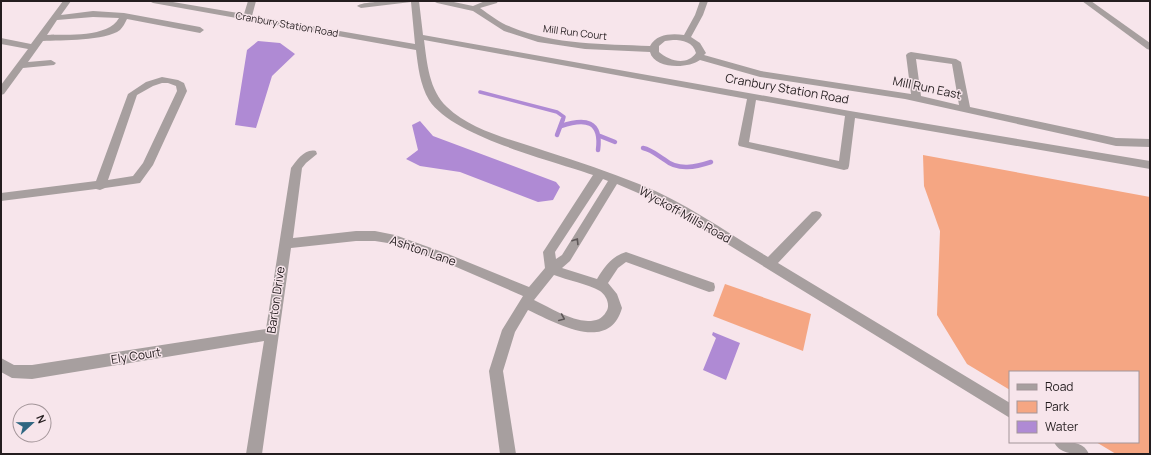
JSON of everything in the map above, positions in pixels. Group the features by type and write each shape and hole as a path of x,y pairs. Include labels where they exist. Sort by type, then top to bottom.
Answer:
{"street":[{"path":"1,92 67,1"},
{"name":"Cranbury Station Road","path":"153,1 752,96 1150,165"},
{"path":"247,17 252,1"},
{"path":"361,6 408,1"},
{"name":"Wyckoff Mills Road","path":"416,1 428,85 434,98 446,112 464,124 492,136 639,188 663,199 1009,409"},
{"name":"Mill Run Court","path":"437,1 476,5 494,22 507,29 538,39 585,46 654,49"},
{"path":"476,5 494,1"},
{"path":"686,38 699,15 704,1"},
{"path":"1086,1 1150,47"},
{"path":"54,18 93,14 124,16 200,30"},
{"path":"40,38 109,32 116,29 124,16"},
{"path":"667,38 686,38 698,45 701,49 699,57 690,63 676,64 662,60 654,53 654,49 658,42 667,38"},
{"path":"1,41 33,47"},
{"path":"916,98 911,55 956,62 965,109"},
{"name":"Mill Run East","path":"699,57 760,74 916,98 1116,142 1150,144"},
{"path":"21,64 51,63"},
{"path":"1,197 100,186 136,180 148,165 177,104 182,91 181,85 175,80 153,82 143,86 132,94 100,186"},
{"path":"752,96 742,144 844,166 850,114"},
{"name":"Barton Drive","path":"254,454 296,168 302,160 312,154"},
{"path":"551,269 549,252 600,174"},
{"path":"508,454 496,371 509,330 529,298 551,269 566,258 614,179"},
{"path":"575,211 591,217"},
{"path":"770,263 816,215"},
{"name":"Ashton Lane","path":"285,244 356,236 375,236 395,240 451,260 529,298 579,325 593,328 603,324 610,318 615,310 614,301 610,293 600,286"},
{"path":"551,269 600,286 614,262 620,258 626,257 709,288"},
{"name":"Ely Court","path":"1,364 12,371 32,372 272,334"},
{"path":"1064,443 1081,454"}],"green space":[{"path":"923,155 1150,197 1150,454 1116,454 1098,443 1139,443 1139,371 1009,371 1009,389 967,364 937,315 940,231 924,186"},
{"path":"725,284 811,314 803,351 713,316"}],"water":[{"path":"258,41 280,43 295,54 272,76 256,128 235,125 247,50"},
{"path":"420,121 433,136 556,182 560,187 553,200 538,202 460,172 420,166 406,159 418,150 412,125"},
{"path":"713,332 740,343 726,380 703,370 716,338 712,335"}],"waterway":[{"path":"480,92 557,112 564,117 563,120"},
{"path":"557,135 563,119"},
{"path":"561,126 577,122 590,124 597,132 599,140 598,150"},
{"path":"600,136 615,142"},
{"path":"643,148 652,151 676,166 687,167 711,162"}]}
